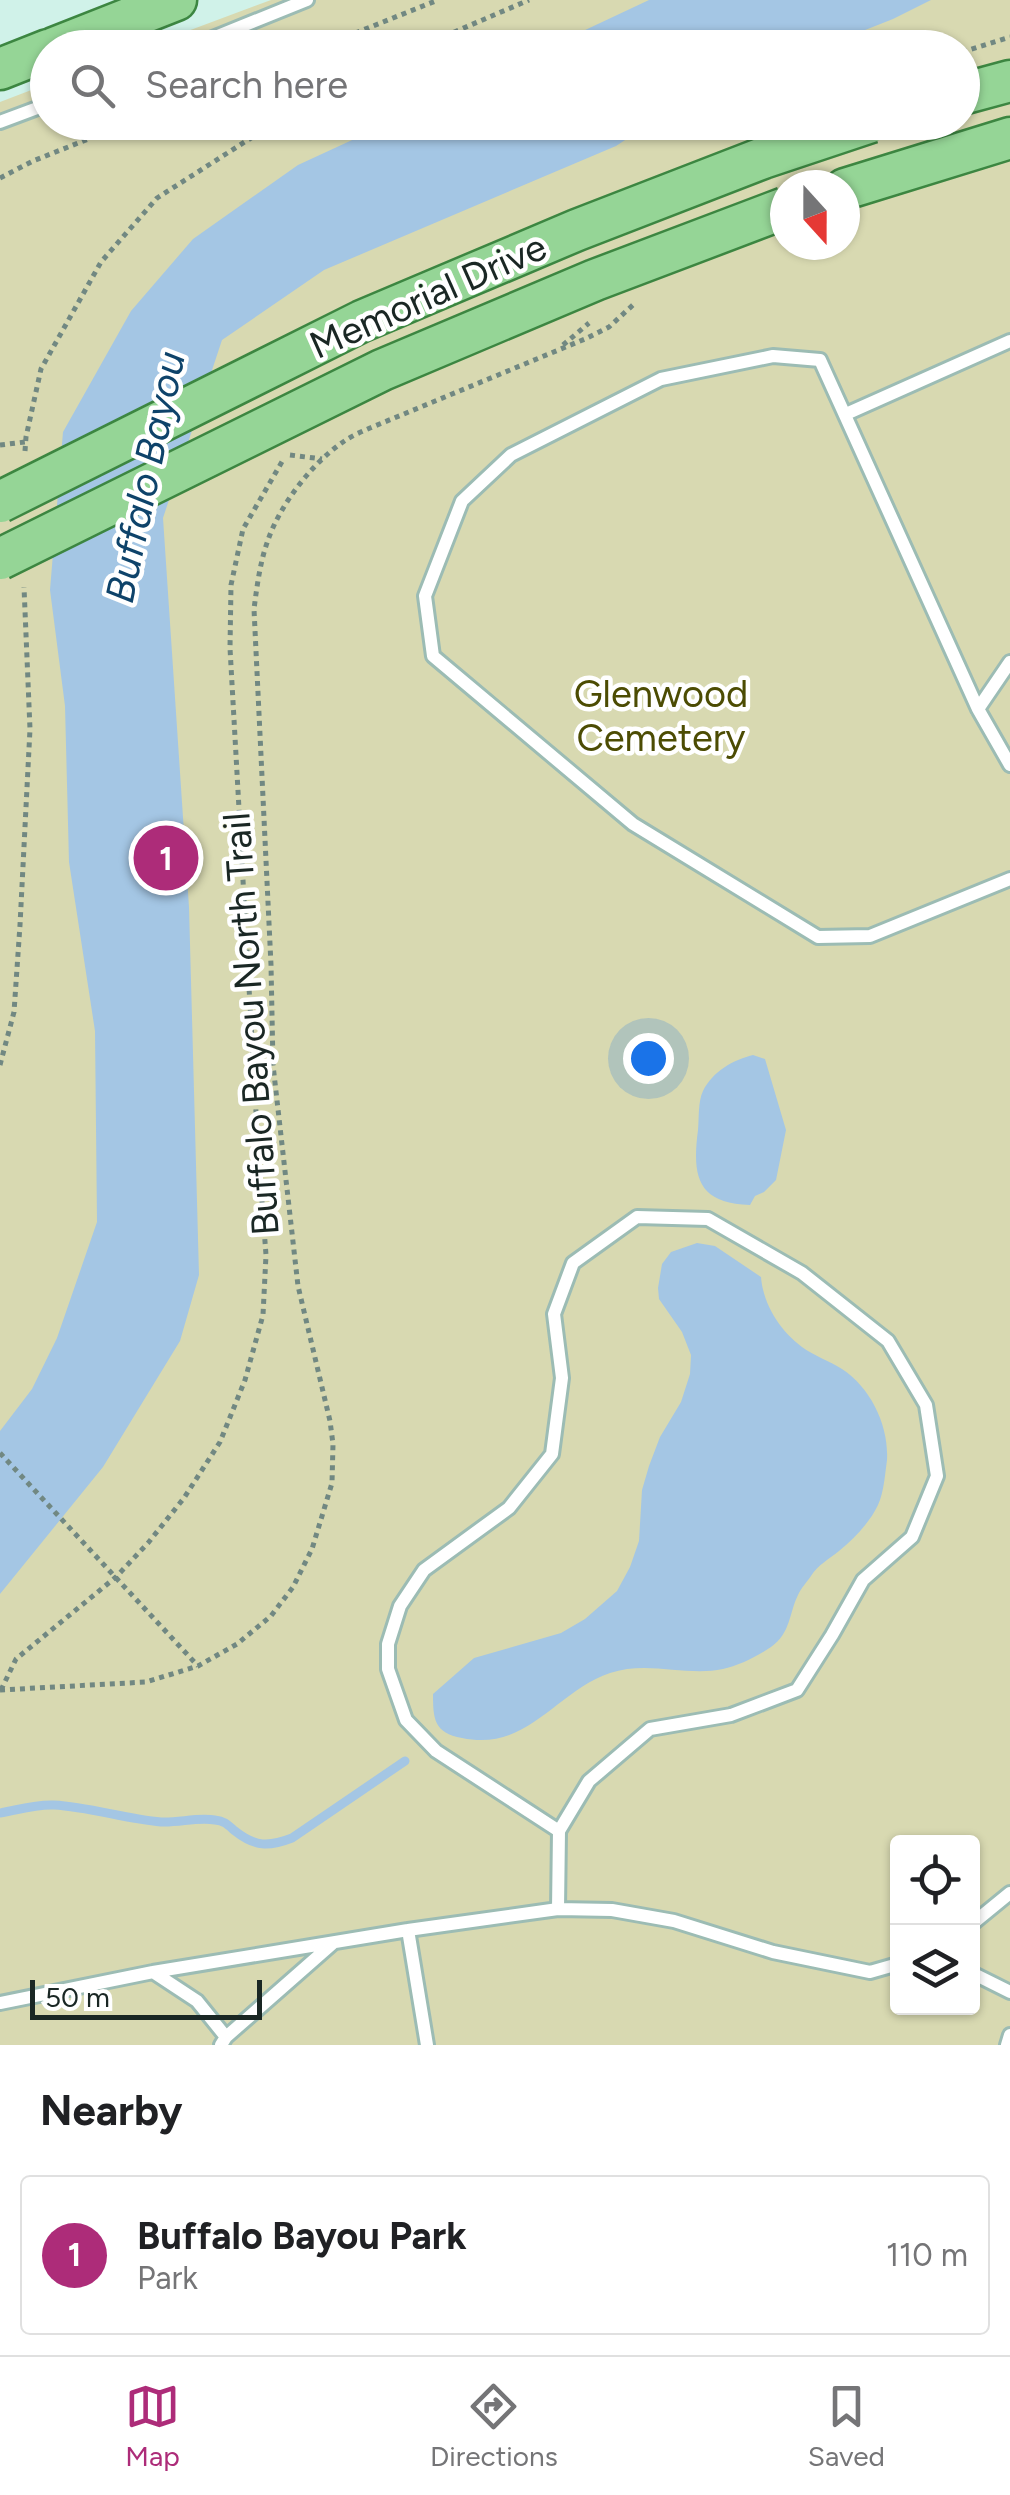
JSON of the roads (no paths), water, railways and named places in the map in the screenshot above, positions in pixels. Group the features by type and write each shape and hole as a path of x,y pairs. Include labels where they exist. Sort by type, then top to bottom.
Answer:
{"main road":[{"path":"99,30 176,0"},
{"path":"0,69 30,57"},
{"path":"980,89 1010,81"},
{"path":"860,184 1010,138"},
{"name":"Memorial Drive","path":"0,502 362,322 596,223 817,140"},
{"name":"Memorial Drive","path":"0,559 382,370 595,280 770,214"}],"lane":[{"path":"233,30 308,0"},
{"path":"0,122 30,111"},
{"path":"846,414 1010,342"},
{"path":"1010,765 978,709 820,360 773,356 662,380 510,455 462,501 425,596 433,656 633,824 818,937 870,936 1010,879"},
{"path":"978,709 1010,662"},
{"path":"558,1909 559,1832 589,1781 650,1729 730,1715 797,1690 864,1580 912,1536 937,1476 926,1406 888,1342 802,1273 708,1219 637,1217 574,1263 554,1314 562,1378 552,1454 509,1508 424,1570 400,1606 388,1644 388,1669 406,1720 436,1751 559,1832"},
{"path":"980,1917 1010,1893"},
{"path":"0,2002 153,1972 558,1909 612,1910 674,1921 772,1952 870,1972 890,1966"},
{"path":"408,1930 427,2045"},
{"path":"153,1972 197,2002 223,2041 334,1942"},
{"path":"980,1977 1010,1992"},
{"path":"1007,2045 1010,2035"}],"water":[{"path":"649,0 931,0 865,30 585,30"},
{"name":"Buffalo Bayou","path":"352,140 625,140 324,270 222,340 163,518 189,907 199,1275 180,1341 103,1467 0,1594 0,1431 32,1389 57,1338 97,1222 95,1031 69,862 65,706 50,590 63,432 131,311 193,239 298,165"},
{"path":"753,1055 765,1059 786,1130 776,1180 755,1196 750,1205 732,1203 709,1193 698,1173 696,1146 700,1100 707,1084 724,1067"},
{"path":"697,1243 715,1246 761,1277 769,1307 794,1341 852,1377 870,1397 887,1447 878,1505 861,1530 802,1587 778,1641 754,1657 729,1668 709,1671 624,1669 591,1682 524,1728 505,1736 485,1740 446,1733 435,1718 433,1694 474,1658 561,1633 585,1619 617,1591 630,1567 639,1541 642,1490 649,1466 660,1437 681,1402 690,1374 691,1355 682,1332 659,1299 662,1264 671,1252"}],"waterway":[{"path":"0,1813 54,1805 161,1822 215,1820 249,1840 269,1844 292,1838 405,1761"}],"place":[{"name":"Buffalo Bayou Park","path":"166,858"}],"park label":[{"name":"Glenwood Cemetery","path":"661,716"}]}
